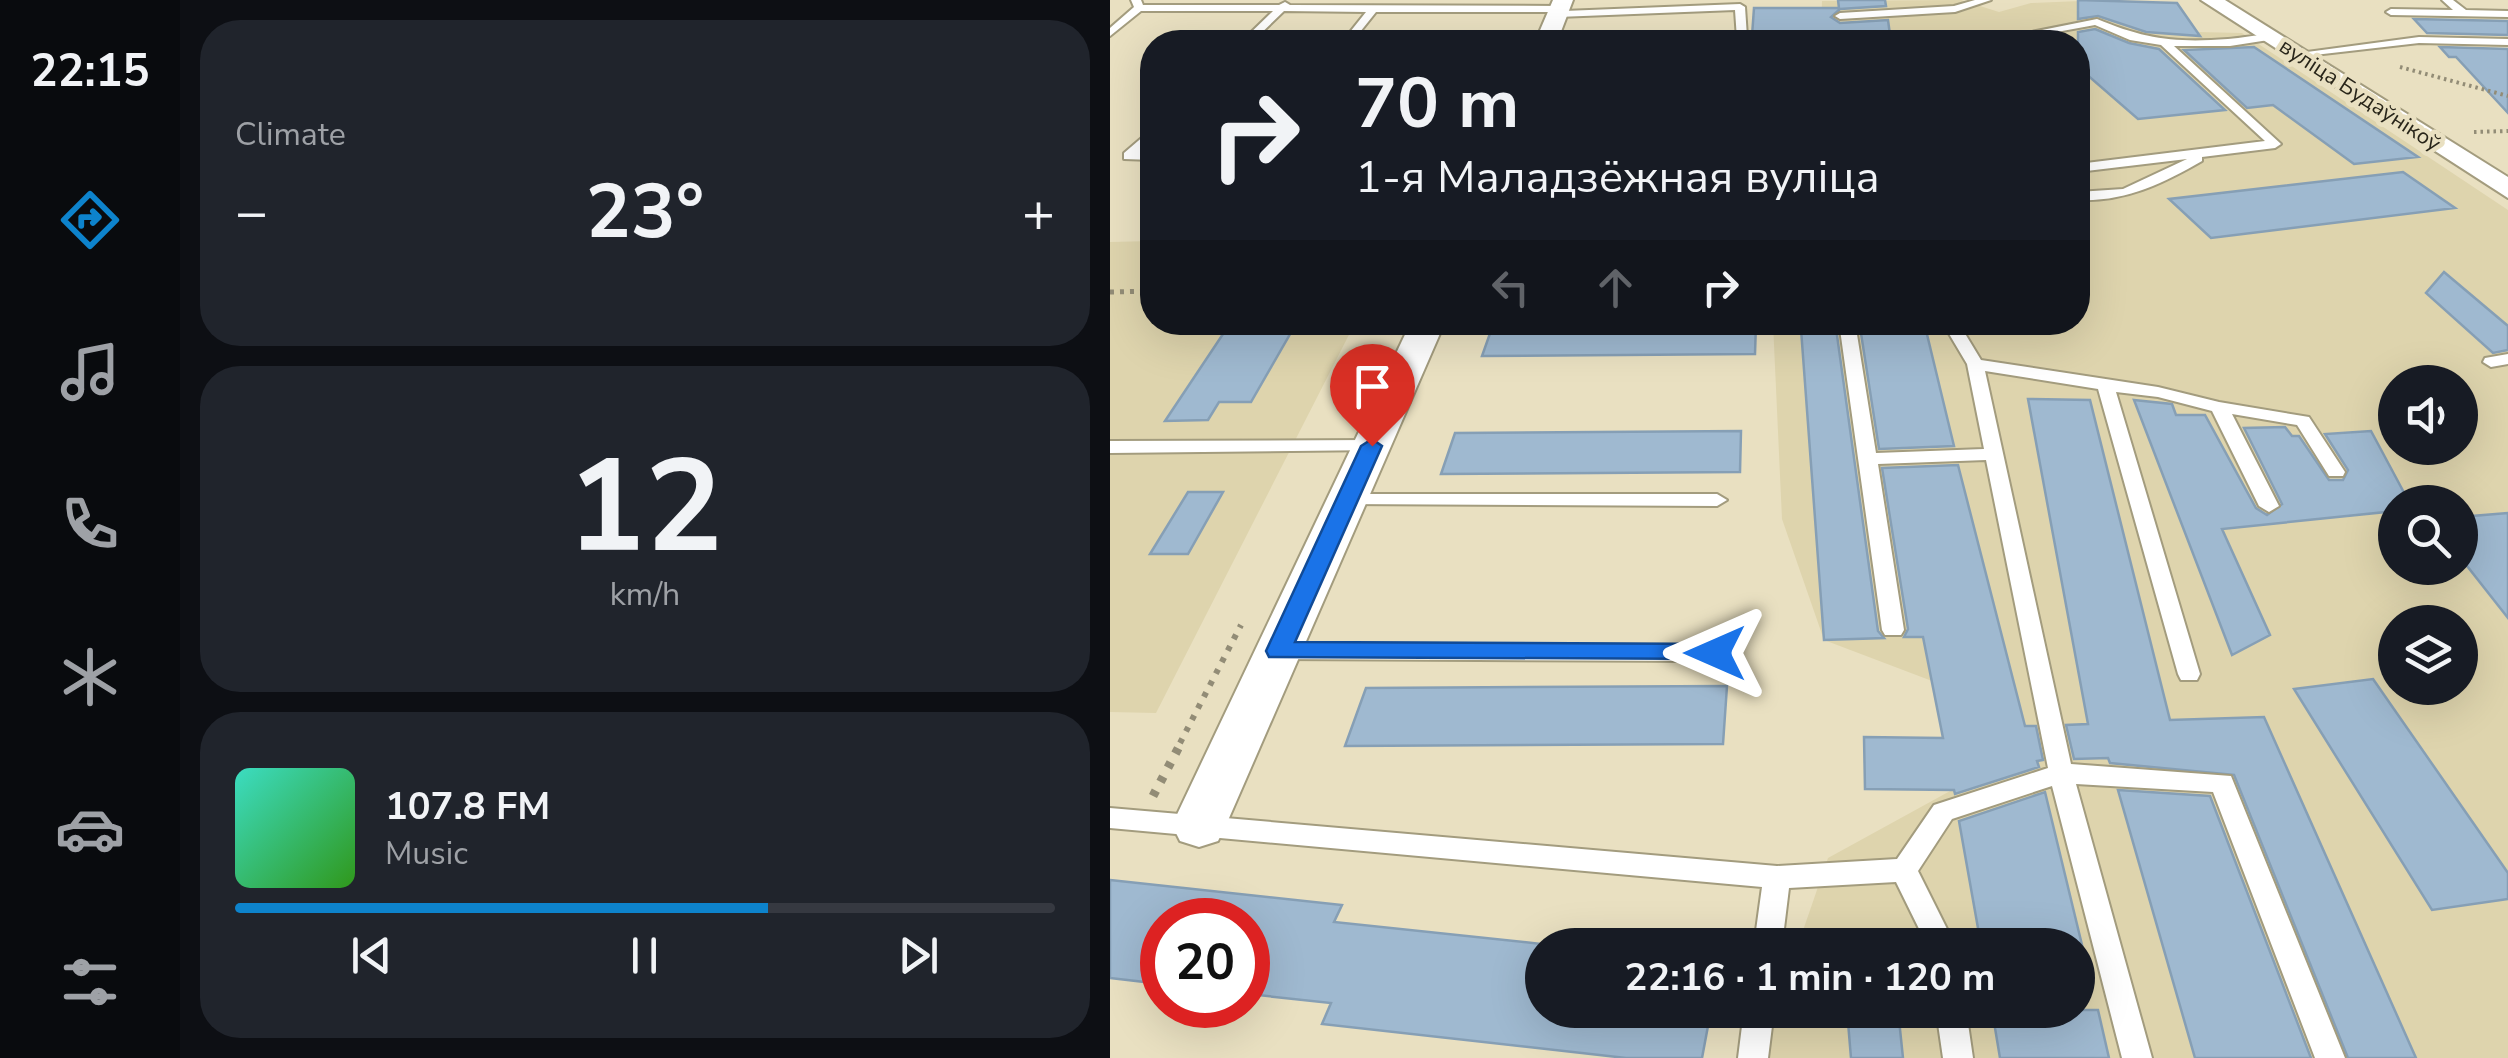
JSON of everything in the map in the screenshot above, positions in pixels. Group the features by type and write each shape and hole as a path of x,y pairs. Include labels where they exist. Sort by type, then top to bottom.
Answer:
{"street":[{"name":"вуліца Будаўнікоў","path":"2211,0 2508,189"},
{"path":"1199,824 1422,335"}],"lane":[{"path":"1840,16 1955,9 1986,0"},
{"path":"2447,0 2464,13"},
{"path":"1110,33 1137,4 1560,8 1743,4 1742,30"},
{"path":"1259,30 1286,4"},
{"path":"1357,30 1374,8"},
{"path":"2392,12 2508,14"},
{"path":"2053,30 2097,22 2122,39 2226,43 2270,37"},
{"path":"2090,167 2276,144 2162,40"},
{"path":"2297,54 2419,40 2508,42"},
{"path":"1140,145 1129,156 1140,156"},
{"path":"2090,196 2118,197 2146,188 2208,152"},
{"path":"1850,335 1893,630"},
{"path":"1958,335 1975,364 2061,774 2137,1058"},
{"path":"1975,364 2158,392 2303,420 2336,472"},
{"path":"2105,385 2189,674"},
{"path":"2220,407 2269,506"},
{"path":"1110,447 1372,446"},
{"path":"1869,459 1993,454"},
{"path":"1347,500 1716,500"},
{"path":"1278,651 1715,653"},
{"path":"1904,870 1943,812 2061,774 2222,783 2330,1058"},
{"path":"1110,818 1777,877 1904,870"},
{"path":"1904,870 1933,928"},
{"path":"1770,928 1777,877"},
{"path":"1753,1058 1757,1028"},
{"path":"1954,1028 1958,1058"}],"path":[{"path":"2393,65 2508,96"},
{"path":"2478,132 2508,131"},
{"path":"1110,292 1140,291"}],"shaded area":[{"path":"1961,0 1999,12 2031,3 2105,0 2137,5 2197,32 2242,33 2508,210 2508,1058 1759,1058 1770,1028 2095,1028 2095,928 1804,928 1828,858 1992,768 1932,681 1824,640 1782,519 1774,335 2090,335 2090,30 1821,30 1822,1"},
{"path":"1140,241 1140,335 1349,335 1156,713 1110,712 1110,242"}],"building":[{"path":"1838,0 1885,0 1886,6 1840,9 1831,17 1840,23 1888,20 1889,30 1752,30 1754,8 1839,8"},
{"path":"2078,0 2177,3 2200,36 2146,32 2098,16 2078,19"},
{"path":"2414,19 2508,21 2508,35 2427,33"},
{"path":"2089,30 2159,49 2225,110 2138,119 2090,77"},
{"path":"2254,47 2418,157 2354,164 2273,105 2247,108 2184,50"},
{"path":"2440,47 2508,49 2508,113 2456,57 2449,57"},
{"path":"2403,172 2455,208 2211,238 2169,199"},
{"path":"2444,272 2508,326 2508,350 2493,353 2426,293"},
{"path":"1222,335 1290,335 1251,402 1219,402 1208,420 1165,421"},
{"path":"1489,335 1756,335 1755,354 1482,356"},
{"path":"1801,335 1837,335 1878,631 1884,638 1824,640"},
{"path":"1861,335 1927,335 1954,446 1879,449"},
{"path":"2028,399 2090,400 2170,720 2264,717 2416,1058 2348,1058 2234,775 2110,763 2108,758 2074,759 2066,725 2088,724"},
{"path":"2134,400 2172,404 2176,415 2205,415 2256,508 2267,515 2282,504 2244,428 2285,427 2292,436 2299,436 2329,480 2343,480 2348,470 2325,434 2371,431 2378,444 2378,465 2389,465 2400,485 2378,485 2378,513 2222,529 2270,635 2232,655"},
{"path":"1741,431 1740,472 1441,474 1455,433"},
{"path":"1958,465 2025,726 2036,726 2043,760 2037,761 2039,767 1955,794 1954,790 1865,789 1864,737 1943,738 1923,637 1904,637 1908,629 1882,468"},
{"path":"1188,492 1223,492 1188,554 1150,554"},
{"path":"2508,513 2508,618 2478,580 2478,516"},
{"path":"2373,679 2378,686 2378,705 2391,705 2508,873 2508,899 2432,910 2294,689"},
{"path":"1727,686 1723,744 1345,746 1366,688"},
{"path":"2118,790 2210,796 2311,1058 2195,1058"},
{"path":"2045,792 2078,928 1978,928 1959,821"},
{"path":"1110,880 1342,905 1334,922 1525,942 1525,1028 1708,1028 1702,1058 1626,1058 1322,1024 1331,1003 1270,996 1270,898 1140,898 1140,981 1110,978"},
{"path":"2098,1010 2109,1058 2000,1058 1995,1028 2095,1028"},
{"path":"1848,1028 1900,1028 1903,1058 1851,1058"}],"route":[{"path":"1372,446 1278,651 1715,653"}]}
